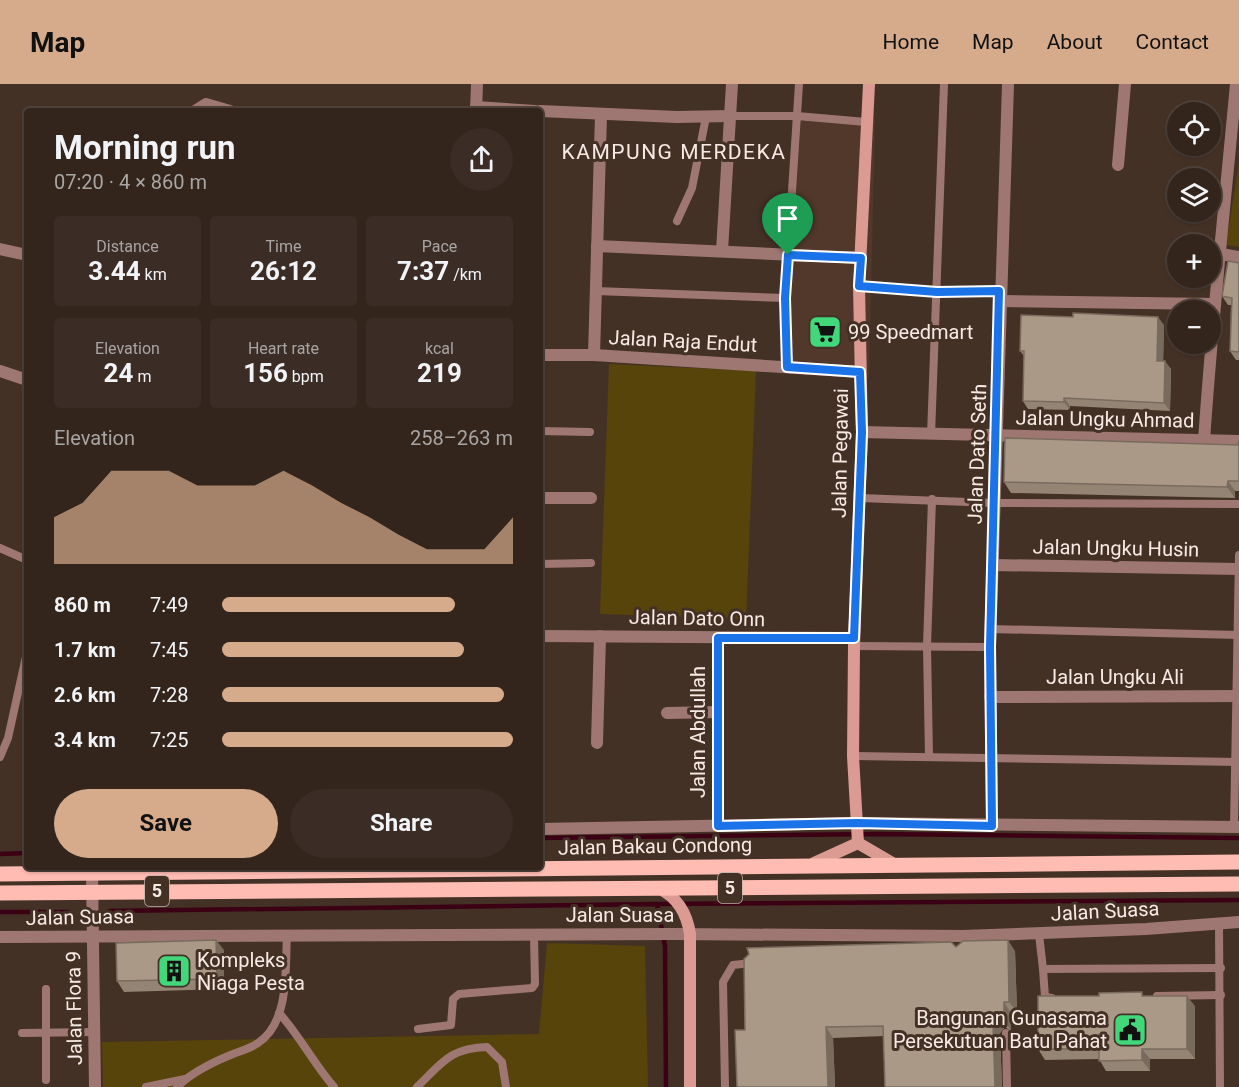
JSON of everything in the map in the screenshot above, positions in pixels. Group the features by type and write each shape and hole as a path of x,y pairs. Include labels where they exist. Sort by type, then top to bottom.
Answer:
{"main road":[{"name":"Jalan Bakau Condong","path":"543,867 1239,862"},
{"name":"Jalan Bakau Condong","path":"0,874 143,870"},
{"name":"5","path":"0,892 667,892 1239,884"}],"street":[{"path":"476,108 477,84"},
{"path":"722,251 732,84"},
{"name":"Jalan Pegawai","path":"858,833 853,756 854,642 862,432 859,286 869,84"},
{"name":"Jalan Dato Seth","path":"992,826 990,647 998,436 999,296 1008,84"},
{"path":"1118,165 1125,84"},
{"path":"1236,84 1221,254 1239,256"},
{"path":"200,108 206,104 220,108"},
{"path":"543,111 601,115 729,116"},
{"path":"594,356 601,115"},
{"path":"597,246 861,258"},
{"path":"0,249 24,254"},
{"path":"999,296 1167,302"},
{"path":"1204,441 1210,354"},
{"name":"Jalan Raja Endut","path":"543,355 860,372"},
{"path":"0,371 24,379"},
{"name":"Jalan Ungku Ahmad","path":"862,432 1239,441"},
{"path":"543,498 591,498"},
{"name":"Jalan Ungku Husin","path":"993,565 1239,569"},
{"name":"Jalan Dato Onn","path":"543,636 854,642"},
{"path":"597,743 600,636"},
{"name":"Jalan Abdullah","path":"718,638 718,826"},
{"name":"Jalan Ungku Ali","path":"990,697 1238,696"},
{"path":"667,713 718,712"},
{"path":"543,829 718,826 858,833 992,826 1237,827"},
{"path":"858,833 894,864"},
{"path":"807,865 858,833"},
{"name":"Jalan Flora 9","path":"92,873 94,1087"},
{"path":"667,892 688,921 690,934 690,1087"},
{"path":"1239,915 1239,922"},
{"name":"Jalan Suasa","path":"0,937 690,934 964,940 1239,922"}],"lane":[{"path":"787,367 785,298 799,84"},
{"path":"931,435 944,84"},
{"path":"729,116 797,116 866,122"},
{"path":"677,221 692,188 706,117"},
{"path":"859,286 999,296"},
{"path":"596,291 785,298"},
{"path":"543,430 590,432"},
{"path":"860,498 995,503 1239,504"},
{"path":"929,757 927,646 932,499"},
{"path":"0,548 24,559"},
{"path":"1237,827 1239,555"},
{"path":"543,564 591,563"},
{"path":"991,629 1238,635"},
{"path":"854,642 990,647"},
{"path":"0,757 8,738 24,666"},
{"path":"853,756 1237,762"},
{"path":"1219,923 1221,1087"},
{"path":"418,1029 451,1025 453,999 459,994 532,988 535,984 534,934"},
{"path":"1039,934 1046,997 1059,998"},
{"path":"146,1087 185,1079 258,1043 273,1028 284,991 287,935"},
{"path":"725,1087 723,982 733,965 751,963"},
{"path":"1043,969 1221,968"},
{"path":"46,989 46,1080"},
{"path":"1152,996 1221,995"},
{"path":"279,1013 297,1033 321,1072 334,1087"},
{"path":"22,1032 94,1032"},
{"path":"1006,1033 1007,1087"},
{"path":"417,1087 442,1061 465,1048 487,1047 502,1062 506,1087"},
{"path":"177,1087 185,1079"}],"shaded area":[{"path":"793,112 875,119 869,378 783,372"},
{"path":"1239,162 1239,247 1226,245"},
{"path":"609,364 756,371 746,619 600,614"},
{"path":"547,943 645,946 648,1087 103,1087 102,1042 539,1034"}],"building":[{"path":"1228,261 1239,263 1239,352 1230,351 1232,298 1222,296"},
{"path":"1073,313 1158,317 1157,361 1165,361 1164,403 1064,398 1064,402 1023,401 1024,351 1020,351 1021,315 1073,317"},
{"path":"1005,438 1238,445 1239,440 1239,481 1228,481 1227,487 1004,482"},
{"name":"Kompleks Niaga Pesta","path":"216,940 217,979 117,981 116,943"},
{"path":"1008,940 1009,1002 1004,1002 1004,1020 998,1017 993,1023 995,1087 885,1087 883,1026 826,1027 828,1087 737,1087 735,1030 745,1030 744,959 749,954 747,948 951,942 956,947 963,941"},
{"path":"1142,992 1142,996 1187,996 1187,1049 1142,1049 1142,1060 1099,1061 1099,1049 1038,1049 1038,996 1099,996 1099,993"}],"waterway":[{"path":"543,838 878,834 1239,838"},
{"path":"0,854 24,853"},
{"path":"657,904 1239,900"},
{"path":"109,911 657,904 665,946 666,1087"},
{"path":"0,912 68,912"}],"place":[{"name":"99 Speedmart","path":"825,332"},
{"name":"Kompleks Niaga Pesta","path":"174,971"},
{"name":"Bangunan Gunasama Persekutuan Batu Pahat","path":"1130,1030"}],"district":[{"name":"KAMPUNG MERDEKA","path":"674,152"}],"route":[{"path":"788,255 861,258 859,286 937,292 999,291 998,436 990,647 992,826 857,823 718,826 718,638 854,638 862,432 860,372 787,367 785,298 788,255"}]}
